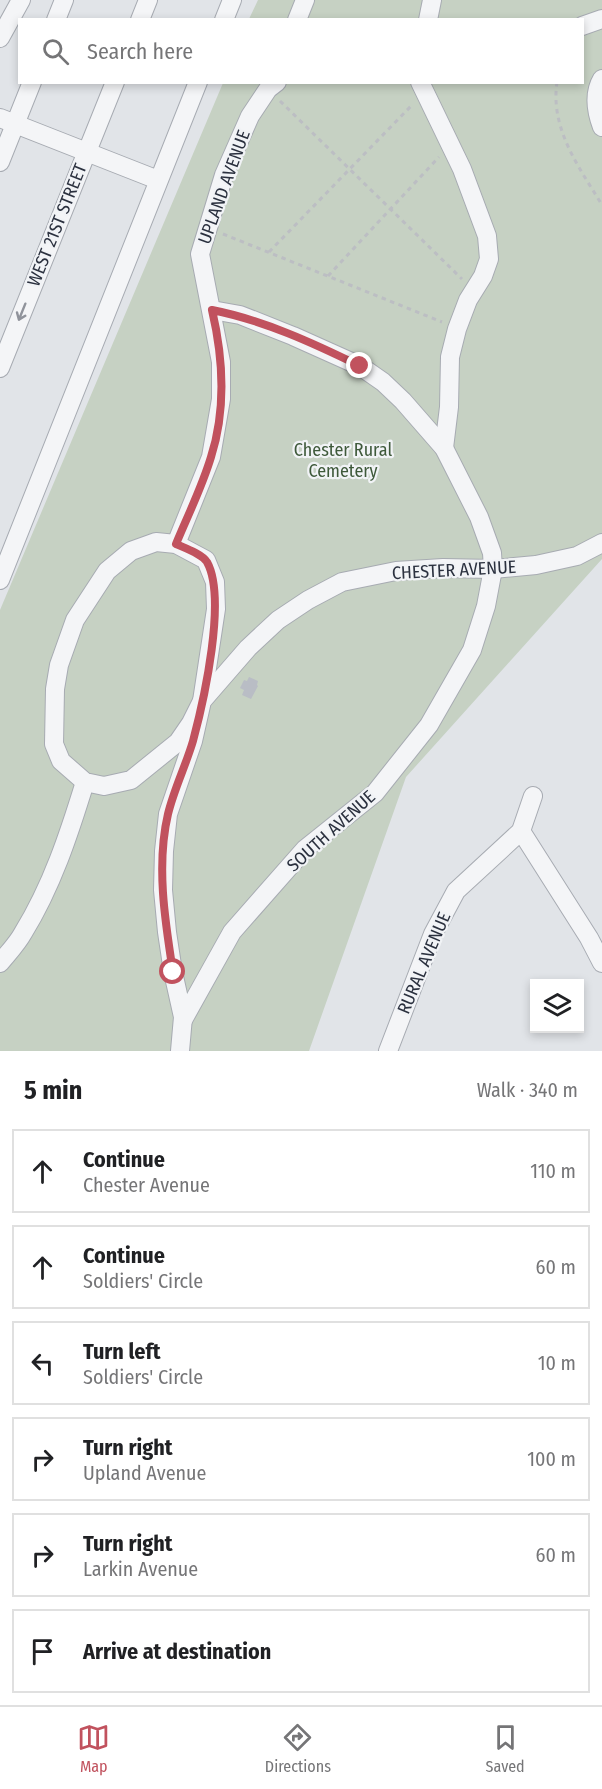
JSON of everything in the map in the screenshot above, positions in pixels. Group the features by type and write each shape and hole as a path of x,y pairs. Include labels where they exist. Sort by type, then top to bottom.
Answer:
{"street":[{"path":"0,38 21,0"},
{"path":"57,18 64,0"},
{"path":"141,18 148,0"},
{"path":"225,18 232,0"},
{"path":"298,18 305,0"},
{"path":"428,18 432,0"},
{"path":"584,25 602,19"},
{"path":"602,79 597,87 596,105 602,127"},
{"path":"0,162 8,121 31,84"},
{"name":"WEST 21ST STREET","path":"0,368 114,84"},
{"path":"0,580 7,538 197,84"},
{"name":"UPLAND AVENUE","path":"176,544 211,457 221,399 221,362 200,254 224,176 250,116 273,86"},
{"path":"422,87 462,170 487,236 489,260 457,329 450,357 449,407 444,448"},
{"path":"8,121 158,180"},
{"path":"212,310 240,315 334,353 360,366 383,382 444,448 479,517 492,553 493,569"},
{"path":"156,542 176,544 206,560 215,582 216,609 202,701 178,742 131,780 104,786 85,782 61,761 54,744 55,689 58,665 65,643 75,620 107,571 131,551 156,542"},
{"name":"CHESTER AVENUE","path":"180,1051 183,1020 167,932 164,851 168,814 193,741 202,701 248,648 278,620 308,600 342,582 396,571 443,568 493,569 536,565 577,556 602,543"},
{"name":"SOUTH AVENUE","path":"183,1020 232,932 305,849 375,793 429,725 472,650 486,606 493,569"},
{"path":"0,963 23,935 53,875 66,844 85,782"},
{"path":"533,796 521,831 595,934 602,963"},
{"name":"RURAL AVENUE","path":"388,1051 433,934 456,891 521,831"}],"path":[{"path":"556,84 557,117 566,144 602,205"},
{"path":"273,86 350,169 474,291"},
{"path":"268,252 350,169 422,87"},
{"path":"328,276 450,145"},
{"path":"207,227 457,329"}],"green space":[{"name":"Chester Rural Cemetery","path":"258,0 602,0 602,559 406,777 309,1051 0,1051 0,610 223,84 584,84 584,18 249,18"}],"building":[{"path":"249,677 258,681 258,686 251,699 242,695 244,690 240,688 244,680 247,681"}],"route":[{"path":"173,972 164,890 164,851 168,814 193,741 202,701 216,609 215,582 206,560 176,544 211,457 217,428 221,399 221,362 212,310 240,315 360,366"}]}
